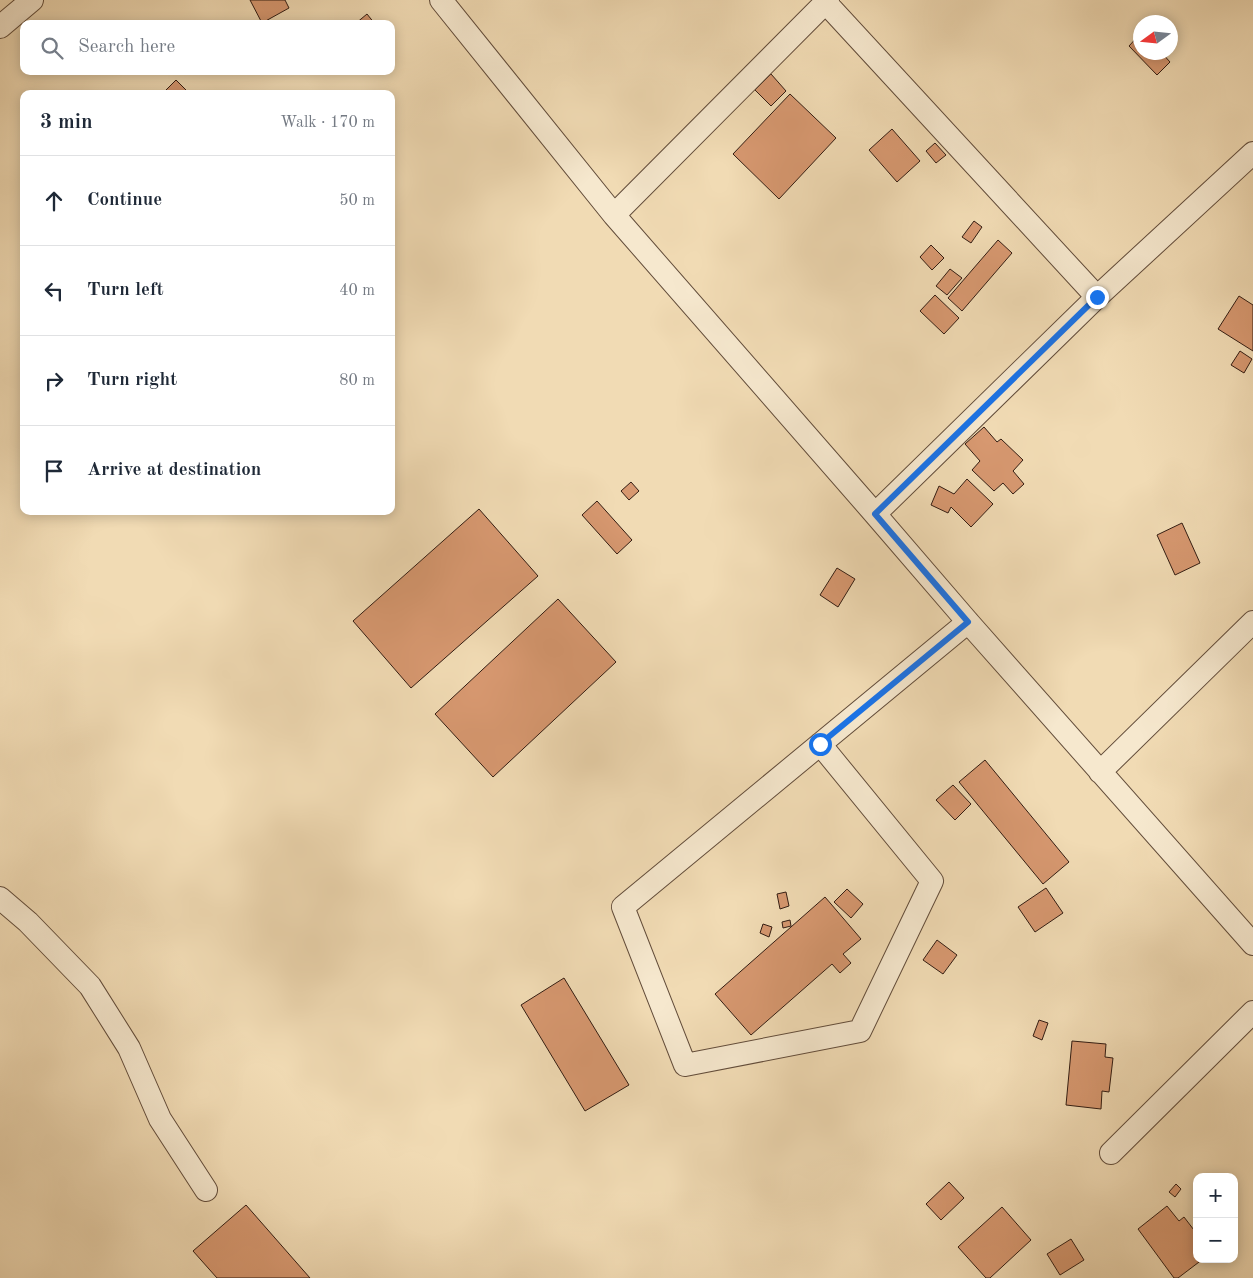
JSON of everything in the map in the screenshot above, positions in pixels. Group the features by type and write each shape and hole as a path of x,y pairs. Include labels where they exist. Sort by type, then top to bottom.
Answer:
{"street":[{"path":"0,26 32,0"},
{"path":"441,0 614,215 968,622 1253,944"},
{"path":"614,215 827,1 1097,297"},
{"path":"875,514 1097,297 1253,153"},
{"path":"820,744 932,881 860,1031 685,1064 623,907 820,744 968,622"},
{"path":"1100,772 1253,622"},
{"path":"0,898 28,922 90,986 129,1048 160,1119 206,1190"},
{"path":"1111,1153 1253,1012"}],"building":[{"path":"250,0 285,0 289,8 267,20 260,20"},
{"path":"367,14 372,20 360,20"},
{"path":"1133,42 1133,50 1129,46"},
{"path":"1143,60 1168,60 1170,62 1157,75"},
{"path":"771,74 786,91 771,106 755,90"},
{"path":"176,80 186,90 166,90"},
{"path":"790,94 836,138 779,199 733,154"},
{"path":"892,129 920,161 897,182 869,150"},
{"path":"935,143 946,155 936,163 926,151"},
{"path":"974,221 982,227 971,243 962,237"},
{"path":"998,240 1012,253 962,311 948,298"},
{"path":"931,245 944,258 932,270 920,257"},
{"path":"950,269 962,278 947,295 936,286"},
{"path":"935,295 959,318 944,334 920,311"},
{"path":"1239,296 1253,305 1253,351 1218,329"},
{"path":"1240,351 1252,359 1244,373 1231,365"},
{"path":"984,427 997,442 1001,439 1023,460 1013,471 1024,484 1013,494 1003,483 994,491 972,470 980,461 965,444"},
{"path":"967,479 993,504 971,527 951,507 948,513 931,505 939,486 954,494"},
{"path":"631,482 639,491 629,500 621,491"},
{"path":"597,501 632,540 617,554 582,515"},
{"path":"479,509 538,576 411,688 353,621"},
{"path":"1182,523 1200,563 1175,575 1157,535"},
{"path":"837,568 855,579 838,607 820,595"},
{"path":"558,599 616,662 493,777 435,714"},
{"path":"985,760 1069,862 1043,884 959,782"},
{"path":"953,785 971,804 955,820 936,800"},
{"path":"1046,888 1063,913 1035,932 1018,907"},
{"path":"847,889 863,904 851,918 834,902"},
{"path":"786,892 789,906 780,909 777,894"},
{"path":"825,897 861,939 843,954 851,963 840,973 832,964 751,1035 715,994"},
{"path":"790,920 791,926 783,928 782,922"},
{"path":"763,924 772,927 769,937 760,933"},
{"path":"937,940 957,955 943,974 923,960"},
{"path":"564,978 629,1085 585,1111 521,1005"},
{"path":"1039,1020 1048,1023 1042,1040 1033,1036"},
{"path":"1072,1041 1106,1044 1105,1057 1113,1058 1109,1092 1102,1091 1101,1109 1066,1105"},
{"path":"949,1182 964,1198 941,1220 926,1204"},
{"path":"1176,1184 1181,1189 1175,1197 1169,1192"},
{"path":"246,1205 310,1278 217,1278 193,1251"},
{"path":"1167,1206 1179,1221 1184,1217 1193,1229 1193,1263 1198,1263 1178,1278 1174,1278 1138,1229"},
{"path":"1002,1207 1031,1240 990,1278 986,1278 958,1247"},
{"path":"1071,1239 1084,1260 1060,1275 1047,1254"}],"route":[{"path":"820,744 968,622 875,514 1097,297"}]}
